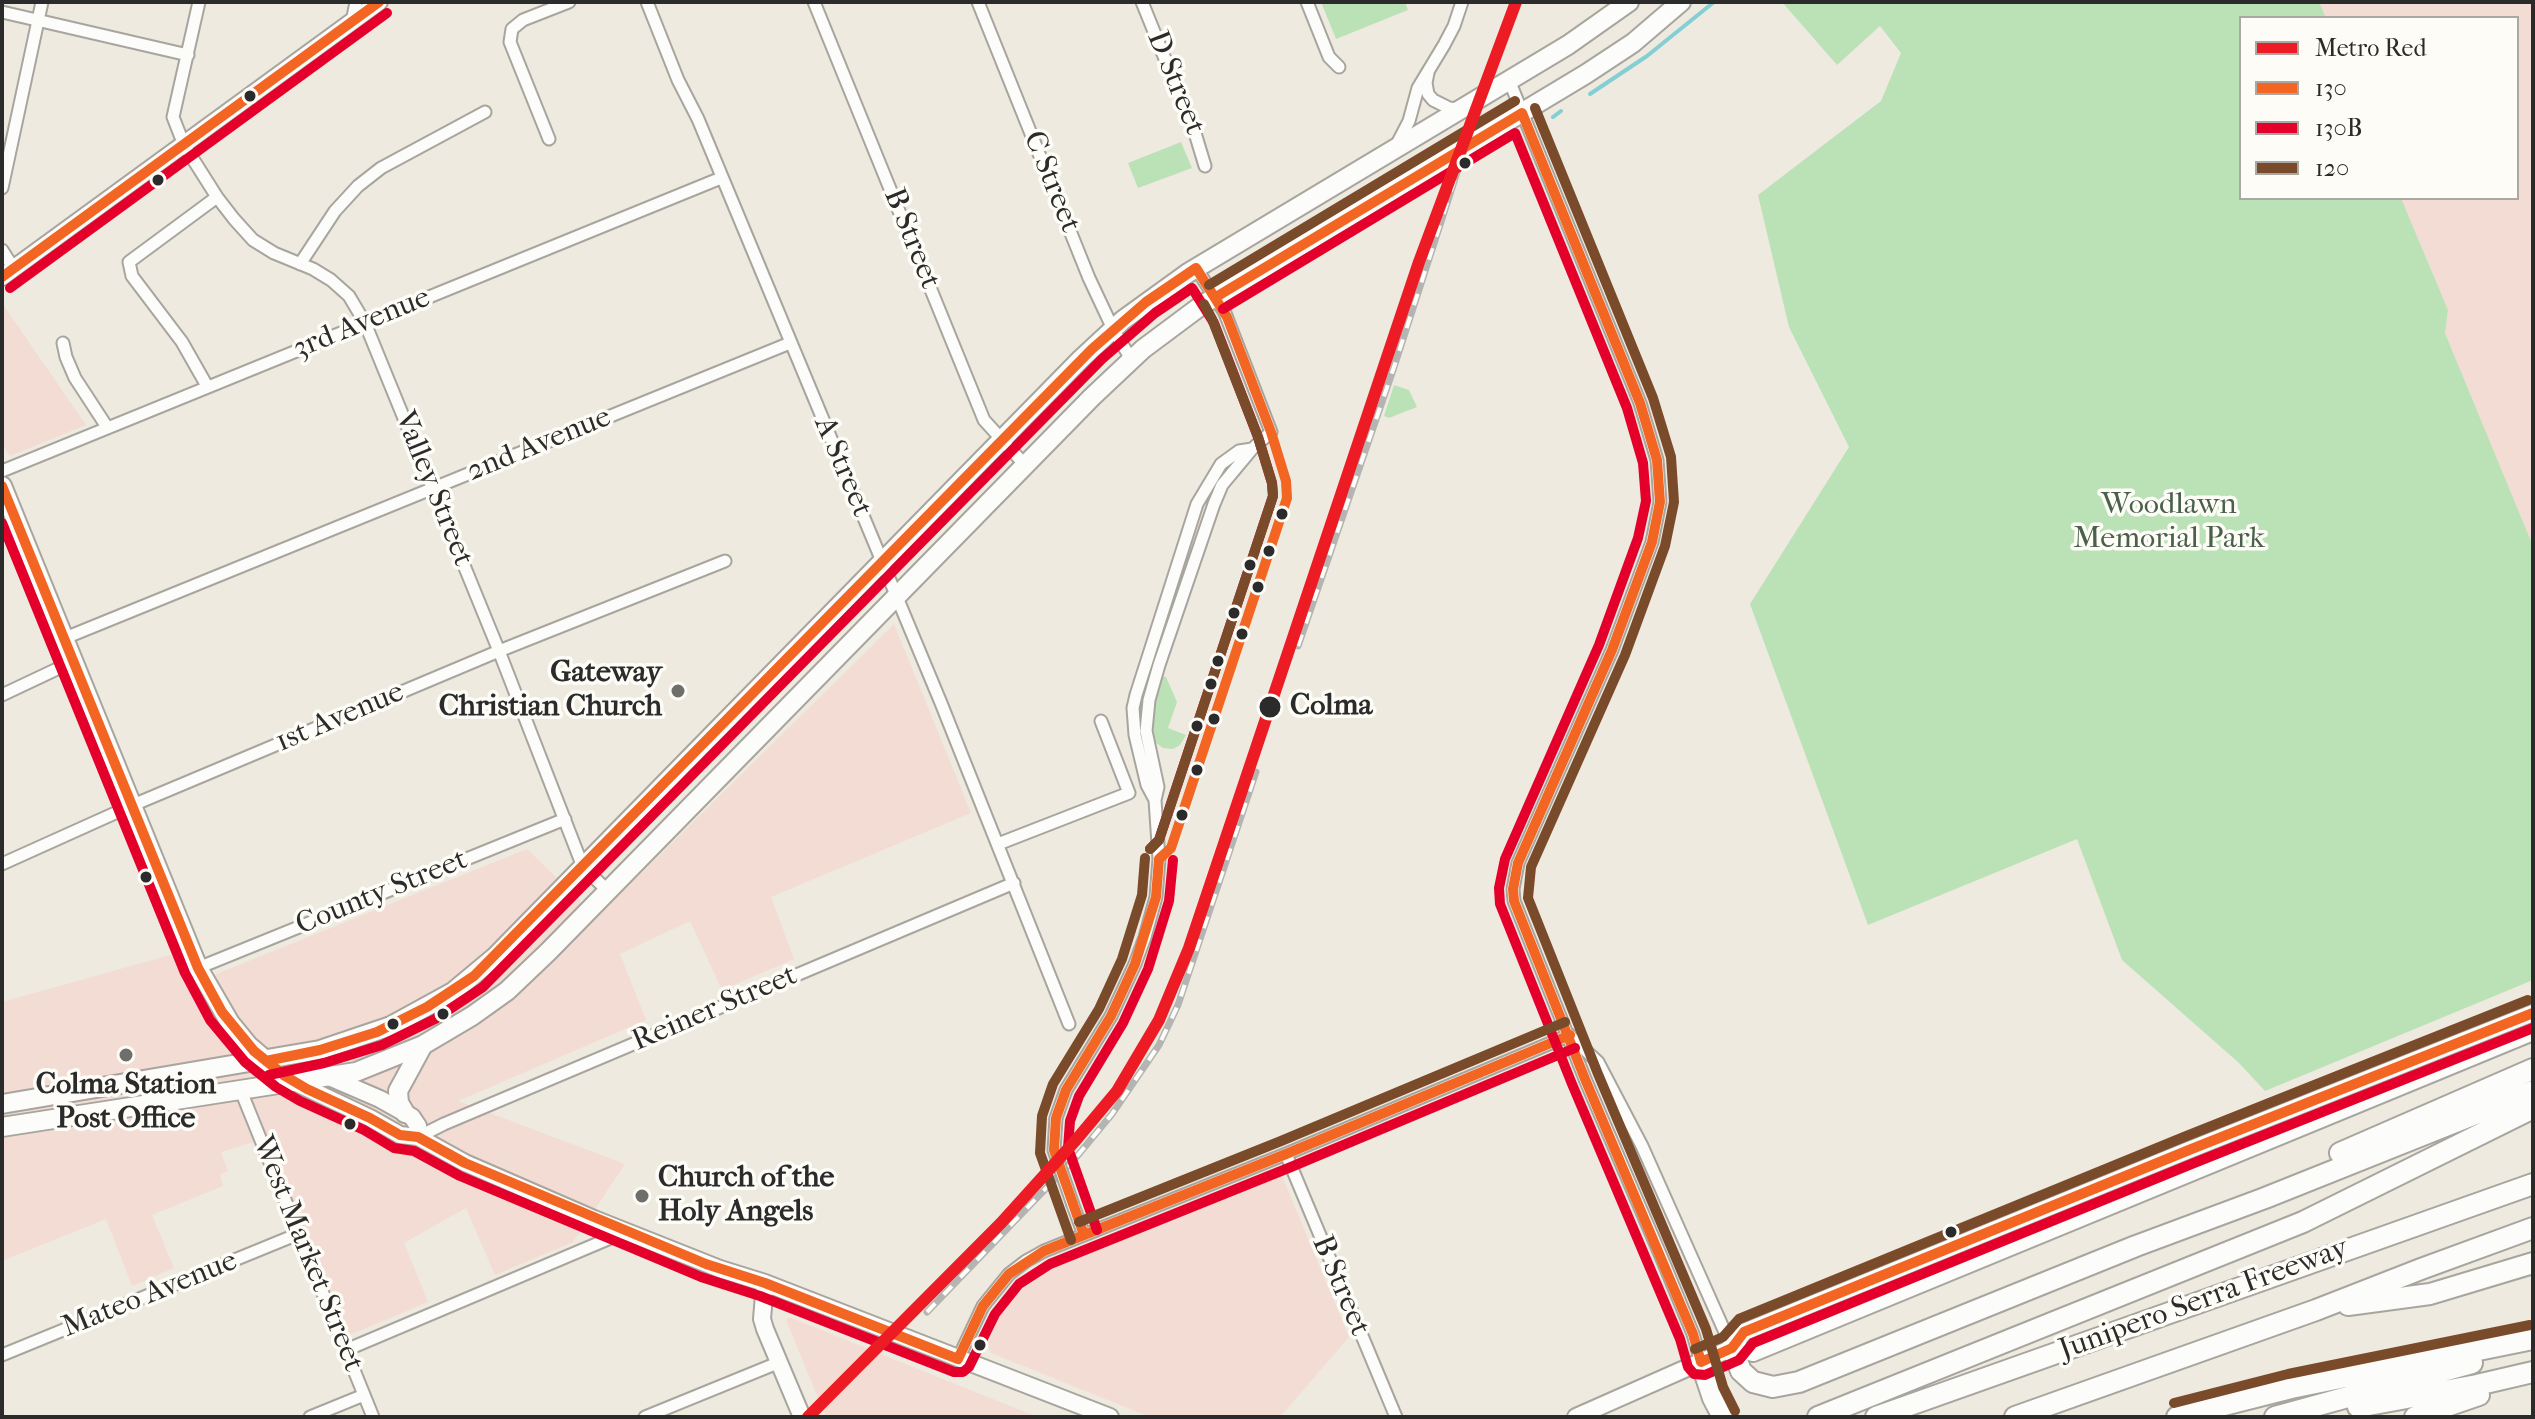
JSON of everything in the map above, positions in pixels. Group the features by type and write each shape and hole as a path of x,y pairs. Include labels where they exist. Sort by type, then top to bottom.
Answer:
{"highway":[{"path":"2136,1246 2533,1069"},
{"path":"1732,1348 1741,1371 1748,1379 1768,1387 1787,1386 2533,1091"},
{"path":"1818,1417 2277,1234 2533,1108"},
{"name":"Junipero Serra Freeway","path":"1876,1417 2533,1184"},
{"name":"Junipero Serra Freeway","path":"2015,1417 2316,1310 2533,1228"},
{"path":"2316,1310 2430,1294 2533,1263"},
{"path":"2177,1417 2307,1385 2533,1342"},
{"path":"2275,1417 2533,1342"},
{"path":"1701,1362 1710,1392 1722,1414"},
{"path":"2303,1417 2533,1374"},
{"path":"2415,1417 2533,1374"}],"main road":[{"path":"8,273 379,2"},
{"path":"2,1104 320,1050 377,1032 427,1007 474,976 1113,329 1156,294 1196,268 1592,30 1629,2"},
{"path":"2,1127 364,1069 423,1045 472,1016 507,991 576,924 1025,465 1131,359 1164,331 1622,51 1681,2"},
{"path":"2,486 9,523 65,638 198,968 230,1023 266,1061 294,1082 400,1135 418,1137 465,1163 594,1219 1110,1417"},
{"path":"1576,1417 1732,1348 1744,1332 2160,1161 2533,1013"},
{"path":"1732,1348 1753,1353 2533,1032"},
{"path":"405,1113 399,1103 398,1091 423,1045"},
{"path":"266,1061 304,1068 372,1095 415,1121 418,1137"},
{"path":"2151,1189 2160,1161"},
{"path":"765,1283 762,1319 802,1417"}],"street":[{"path":"2,188 42,2"},
{"name":"Valley Street","path":"199,2 173,117 184,145 217,197 253,240 331,280 349,296 365,323 583,867 608,891"},
{"path":"352,22 356,2"},
{"path":"549,139 510,42 512,29 523,20 569,2"},
{"name":"A Street","path":"647,2 897,597 1069,1024"},
{"name":"B Street","path":"814,2 984,420 1025,465"},
{"name":"C Street","path":"978,2 1077,249 1113,329 1131,359"},
{"name":"D Street","path":"1142,2 1195,133 1205,166"},
{"path":"1307,2 1329,57 1339,67"},
{"path":"1394,150 1409,121 1418,88 1454,26 1462,2"},
{"path":"2,12 188,55"},
{"path":"1429,69 1426,83 1428,94 1439,105 1461,109"},
{"path":"1509,80 1640,403 1657,460 1660,502 1652,542 1612,650 1527,840 1514,876 1513,889 1518,913 1682,1307 1701,1362"},
{"path":"300,264 335,211 358,186 381,168 485,112"},
{"name":"3rd Avenue","path":"2,471 721,178"},
{"path":"207,386 182,342 132,276 129,262 217,197"},
{"path":"2,250 8,273"},
{"path":"1084,1235 1054,1150 1053,1136 1066,1090 1111,1016 1145,937 1156,897 1159,859 1155,800 1147,785 1135,735 1133,708 1136,695 1197,504 1221,464 1239,451 1252,449 1271,432 1225,313 1196,268"},
{"path":"63,343 75,378 107,427"},
{"name":"2nd Avenue","path":"65,638 790,343"},
{"name":"1st Avenue","path":"2,864 133,805 499,651 725,561"},
{"path":"2,695 74,661"},
{"path":"998,844 1129,793 1101,721"},
{"name":"County Street","path":"198,968 565,819"},
{"name":"Reiner Street","path":"418,1137 1014,883"},
{"path":"958,1359 983,1306 1009,1274 1044,1251 1570,1035"},
{"path":"1570,1035 1598,1062 1642,1146 1732,1348"},
{"name":"West Market Street","path":"241,1091 373,1417"},
{"name":"B Street","path":"1286,1154 1396,1417"},
{"path":"346,1350 627,1231"},
{"name":"Mateo Avenue","path":"2,1355 298,1234"},
{"path":"645,1417 780,1362"},
{"path":"310,1417 364,1395"}],"shaded area":[{"path":"2319,2 2533,2 2533,546 2445,333 2448,310 2402,200 2519,200 2519,16 2325,16"},
{"path":"4,306 86,425 10,456 2,444"},
{"path":"894,624 971,813 771,897 794,959 722,990 690,921 620,954 646,1020 458,1101 625,1164 573,1242 495,1275 466,1208 404,1243 428,1302 347,1336 264,1139 221,1152 228,1171 220,1175 223,1186 152,1215 174,1268 132,1286 106,1219 2,1261 2,1002 181,952 194,983 527,849 597,917"},
{"path":"1280,1171 1349,1337 1280,1417 1150,1417 991,1353 983,1337 1022,1279"},
{"path":"789,1317 1038,1417 826,1417 786,1320"}],"green space":[{"path":"1321,2 1405,2 1408,10 1336,39"},
{"name":"Woodlawn Memorial Park","path":"1782,2 2319,2 2325,16 2239,16 2239,200 2402,200 2448,310 2445,333 2533,546 2533,980 2265,1091 2239,1063 2122,960 2077,839 1868,925 1750,604 1849,447 1789,327 1758,195 1881,101 1901,53 1880,26 1837,65"},
{"path":"1181,142 1192,168 1138,188 1128,163"},
{"path":"1394,385 1409,390 1417,407 1389,418 1384,416"},
{"path":"1161,676 1166,677 1177,702 1168,728 1186,735 1180,745 1173,749 1163,748 1155,742 1151,732 1153,698"}],"waterway":[{"path":"1590,94 1647,56 1714,2"},
{"path":"1553,117 1561,111"}],"railway":[{"path":"1298,646 1393,370 1484,89"},
{"path":"927,1312 1078,1155 1112,1114 1159,1045 1178,1005 1256,772"}],"metro line":[{"name":"Red","path":"808,1417 1001,1223 1076,1140 1117,1091 1159,1020 1189,948 1419,262 1516,2"}],"transit line":[{"name":"130","path":"2,277 379,2"},
{"name":"130B","path":"10,288 387,13"},
{"name":"120","path":"1209,285 1515,101"},
{"name":"120","path":"1535,108 1653,398 1671,457 1674,502 1665,546 1625,655 1531,867 1528,898 1598,1074 1706,1329 1723,1387 1735,1411"},
{"name":"130","path":"1216,297 1522,113 1640,403 1657,460 1660,502 1652,542 1612,650 1518,863 1514,901 1693,1334 1701,1362 1732,1348 1744,1332 2533,1013"},
{"name":"130B","path":"1223,309 1515,133 1627,408 1643,463 1646,501 1638,538 1599,645 1505,859 1499,888 1500,904 1680,1339 1688,1367 1694,1374 1705,1375 1739,1360 1753,1343 2533,1028"},
{"name":"130","path":"266,1061 320,1050 377,1032 427,1007 474,976 1092,349 1146,302 1196,268 1227,317 1271,432 1286,481 1287,498 1171,848 1159,859"},
{"name":"130B","path":"269,1075 324,1063 382,1045 435,1019 483,987 1102,359 1155,313 1192,288 1214,323 1258,437 1273,496 1159,840 1150,849"},
{"name":"120","path":"1150,849 1159,840 1273,496 1258,437 1204,304"},
{"name":"130","path":"2,486 198,968 222,1012 254,1051 307,1089 400,1135 418,1137 465,1163 706,1264 765,1283 958,1359 983,1306 1009,1274 1044,1251 1570,1035"},
{"name":"130B","path":"2,523 185,973 210,1020 245,1062 276,1087 300,1101 364,1130 394,1148 414,1151 460,1176 701,1277 760,1296 954,1372 963,1372 969,1367 995,1314 1019,1284 1050,1264 1575,1048"},
{"name":"120","path":"1071,1240 1040,1153 1042,1116 1053,1084 1099,1009 1122,959 1142,895 1145,858"},
{"name":"130","path":"1084,1235 1054,1150 1056,1118 1066,1090 1111,1016 1135,964 1156,897 1159,859"},
{"name":"130B","path":"1097,1230 1068,1148 1070,1121 1079,1096 1123,1023 1148,969 1169,901 1173,860"},
{"name":"120","path":"1695,1349 1723,1337 1739,1319 2528,1000"},
{"name":"120","path":"1079,1222 1565,1022"},
{"name":"120","path":"2174,1403 2288,1374 2530,1325"}],"place":[{"name":"Gateway Christian Church","path":"678,691"},
{"name":"Colma","path":"1270,707"},
{"name":"Colma Station Post Office","path":"126,1055"},
{"name":"Church of the Holy Angels","path":"642,1196"}]}
